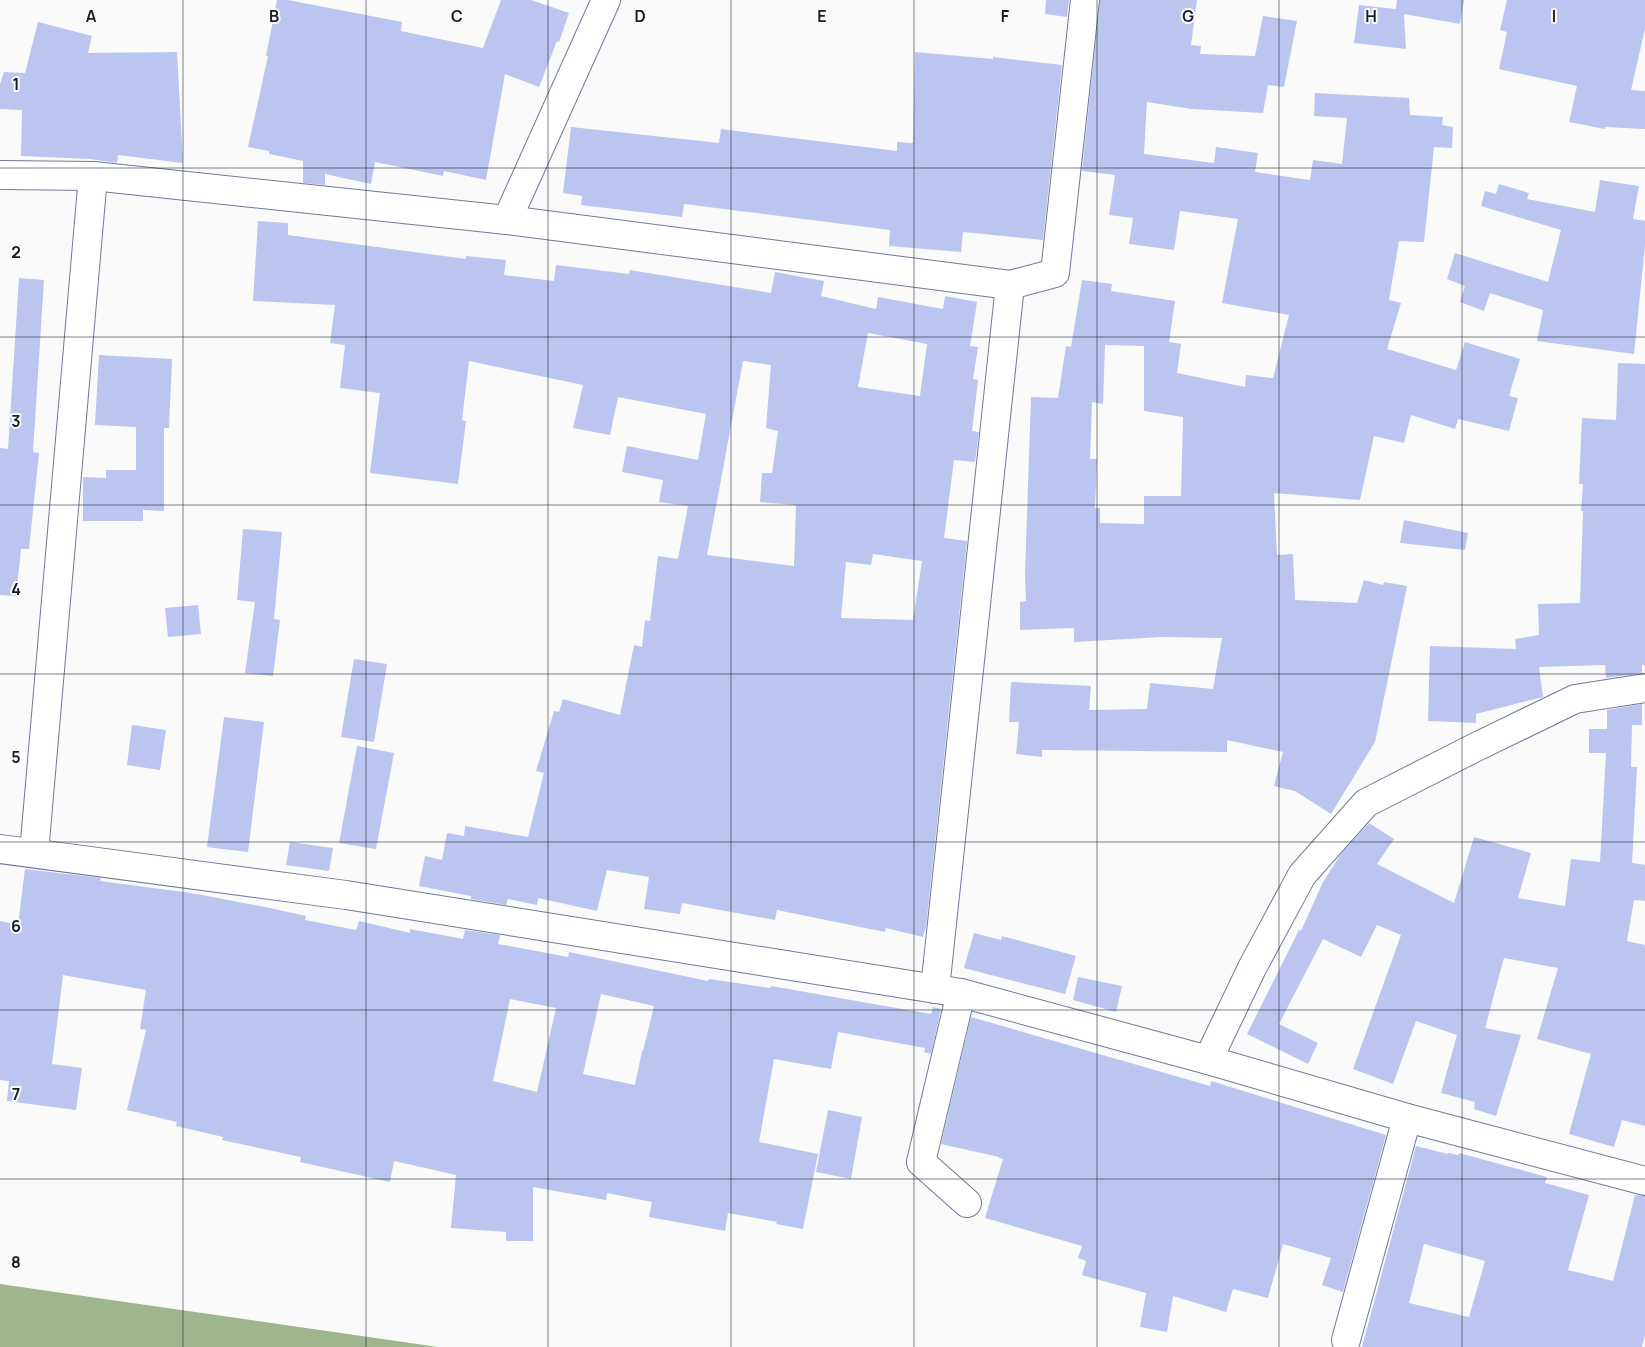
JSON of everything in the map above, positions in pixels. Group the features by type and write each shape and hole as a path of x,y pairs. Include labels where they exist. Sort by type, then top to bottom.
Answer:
{"street":[{"path":"507,220 606,0"},
{"path":"0,175 93,176 507,220 1010,285 1055,273 1085,0"},
{"path":"34,853 93,176"},
{"path":"968,1203 922,1162 948,991 1010,285"},
{"path":"1208,1060 1252,968 1302,874 1366,803 1576,699 1645,688"},
{"path":"0,849 346,895 948,991 1208,1060 1407,1118 1645,1181"},
{"path":"1346,1340 1407,1118"}],"shaded area":[{"path":"0,1284 438,1347 0,1347"}],"building":[{"path":"277,0 288,0 402,22 401,31 483,48 501,0 531,0 569,13 559,42 557,41 539,87 505,74 486,180 444,171 443,176 375,162 371,184 325,174 325,185 303,183 303,161 269,154 269,151 248,147 268,56 266,56"},
{"path":"1046,0 1069,0 1067,17 1045,14"},
{"path":"1100,0 1197,0 1191,45 1201,46 1200,54 1255,56 1263,16 1297,21 1284,87 1268,85 1263,113 1192,109 1147,102 1144,154 1214,163 1216,147 1258,153 1255,172 1310,180 1313,160 1342,164 1347,118 1314,116 1315,93 1409,98 1410,115 1443,117 1442,125 1453,127 1452,148 1434,147 1424,242 1399,241 1389,300 1401,303 1387,349 1456,370 1465,342 1520,359 1509,396 1518,398 1509,431 1458,419 1455,429 1411,415 1404,443 1374,436 1360,500 1274,493 1277,555 1293,554 1295,600 1357,603 1364,580 1383,585 1384,582 1407,586 1375,742 1331,814 1295,791 1274,786 1283,752 1227,740 1227,752 1042,750 1042,757 1016,754 1019,722 1009,722 1011,682 1091,686 1089,710 1147,709 1150,683 1213,689 1222,638 1162,637 1074,642 1074,628 1020,630 1020,602 1026,601 1025,573 1031,397 1058,398 1066,346 1071,347 1082,280 1112,284 1111,291 1175,301 1169,342 1181,344 1177,373 1245,387 1246,375 1273,378 1289,315 1222,303 1238,219 1180,211 1174,250 1129,244 1133,218 1109,215 1115,175 1082,171","holes":["1105,345 1144,346 1144,411 1183,417 1181,496 1144,496 1144,524 1100,523 1100,508 1095,508 1097,459 1090,459 1092,402 1103,404"]},
{"path":"1397,0 1464,0 1460,24 1404,14 1406,49 1354,43 1359,5 1396,9"},
{"path":"1507,0 1645,0 1645,29 1631,90 1645,91 1645,129 1605,127 1605,129 1569,122 1577,86 1499,69 1507,32 1500,30"},
{"path":"38,22 92,36 88,53 177,52 183,163 118,155 117,163 90,159 21,156 22,110 0,109 0,84 4,72 25,73"},
{"path":"915,52 993,59 993,57 1062,65 1043,240 963,232 961,252 889,246 890,230 684,204 682,217 581,205 582,196 563,193 571,127 719,143 721,129 897,151 897,142 913,143"},
{"path":"1600,180 1639,186 1633,219 1645,221 1645,246 1634,354 1537,341 1543,310 1490,293 1484,311 1460,302 1465,286 1447,279 1455,253 1548,282 1561,230 1481,206 1485,191 1496,194 1499,184 1529,193 1527,199 1595,212"},
{"path":"258,221 288,223 288,235 466,259 466,256 506,260 504,275 554,281 556,265 629,274 630,270 771,293 775,272 824,281 821,296 876,309 878,297 943,309 945,296 977,302 970,346 978,347 973,379 978,380 972,431 979,432 975,462 954,460 944,538 967,541 926,927 923,937 886,928 885,932 777,910 775,920 682,903 680,914 644,909 649,877 607,870 597,911 538,898 537,905 508,899 506,905 471,899 471,896 419,886 425,856 442,860 447,833 464,836 465,826 528,837 544,773 536,771 554,711 559,712 563,699 620,715 634,645 642,647 645,620 650,621 658,556 678,559 688,506 659,502 663,480 622,472 627,446 698,460 706,414 618,397 610,435 573,428 583,385 469,361 462,420 466,421 458,484 370,473 380,393 340,388 345,345 330,343 335,305 253,301","holes":["868,333 927,344 920,396 858,387","743,361 771,365 766,428 778,431 772,473 762,473 760,502 796,505 794,566 707,555","873,554 922,561 913,620 841,618 846,562 871,565"]},
{"path":"19,278 44,280 33,452 39,453 29,549 21,549 16,596 0,595 0,448 8,449"},
{"path":"99,355 172,359 169,428 164,428 164,511 143,510 143,521 83,521 83,477 106,478 106,470 136,470 136,427 95,425"},
{"path":"1618,363 1645,364 1645,665 1642,665 1642,673 1606,678 1605,665 1539,667 1543,697 1476,714 1476,723 1428,721 1430,646 1516,649 1515,639 1539,635 1538,604 1580,603 1583,484 1579,484 1582,418 1616,420"},
{"path":"1404,520 1468,533 1465,550 1400,543"},
{"path":"243,529 282,532 274,619 280,620 273,676 245,673 255,602 237,600"},
{"path":"198,605 201,634 168,637 165,608"},
{"path":"354,659 387,664 374,742 341,737"},
{"path":"1642,704 1642,725 1632,725 1631,767 1637,767 1632,863 1645,865 1645,901 1634,900 1627,941 1645,945 1645,1126 1622,1120 1614,1147 1569,1134 1591,1054 1537,1039 1558,968 1504,958 1485,1028 1521,1035 1496,1116 1474,1109 1475,1102 1441,1093 1457,1035 1416,1021 1393,1084 1353,1069 1401,935 1377,925 1361,957 1323,939 1279,1024 1318,1043 1308,1064 1247,1034 1299,930 1301,931 1323,882 1341,854 1369,823 1394,839 1377,864 1454,903 1474,837 1531,853 1518,898 1565,906 1571,859 1600,862 1606,753 1589,753 1589,729 1607,729 1607,710"},
{"path":"224,717 264,722 248,852 207,847"},
{"path":"132,725 166,730 160,770 127,765"},
{"path":"357,746 394,753 376,849 339,843"},
{"path":"290,842 333,848 329,871 286,865"},
{"path":"25,869 101,878 100,881 191,893 306,916 305,920 356,930 359,921 410,933 410,929 463,939 465,930 500,935 498,944 568,957 569,952 708,981 709,979 770,988 771,986 931,1014 933,1007 941,1009 931,1054 924,1052 925,1048 838,1032 831,1069 774,1059 759,1142 818,1154 803,1229 728,1213 725,1231 649,1217 652,1202 607,1193 606,1200 533,1187 533,1241 506,1241 506,1232 451,1228 456,1175 394,1161 390,1182 300,1162 301,1157 222,1140 223,1137 176,1126 177,1122 127,1110 146,1030 140,1029 146,990 63,975 52,1064 82,1068 76,1110 7,1101 9,1081 0,1080 0,921 18,925","holes":["601,994 654,1006 635,1085 583,1074","510,999 556,1008 537,1092 493,1081"]},
{"path":"974,933 1001,940 1002,936 1076,956 1065,994 964,968"},
{"path":"1078,977 1122,986 1116,1012 1073,1000"},
{"path":"971,1017 1210,1086 1211,1081 1386,1135 1343,1292 1322,1285 1331,1258 1283,1244 1268,1298 1233,1289 1226,1312 1173,1296 1167,1332 1140,1327 1146,1293 1082,1275 1086,1261 1078,1258 1082,1246 985,1218 1003,1159 941,1144"},
{"path":"828,1110 862,1117 851,1179 816,1172"},
{"path":"1416,1146 1448,1154 1459,1155 1459,1153 1547,1177 1545,1183 1589,1195 1568,1270 1613,1281 1635,1195 1645,1196 1645,1335 1642,1347 1362,1347","holes":["1424,1244 1485,1261 1469,1317 1409,1303"]}]}
